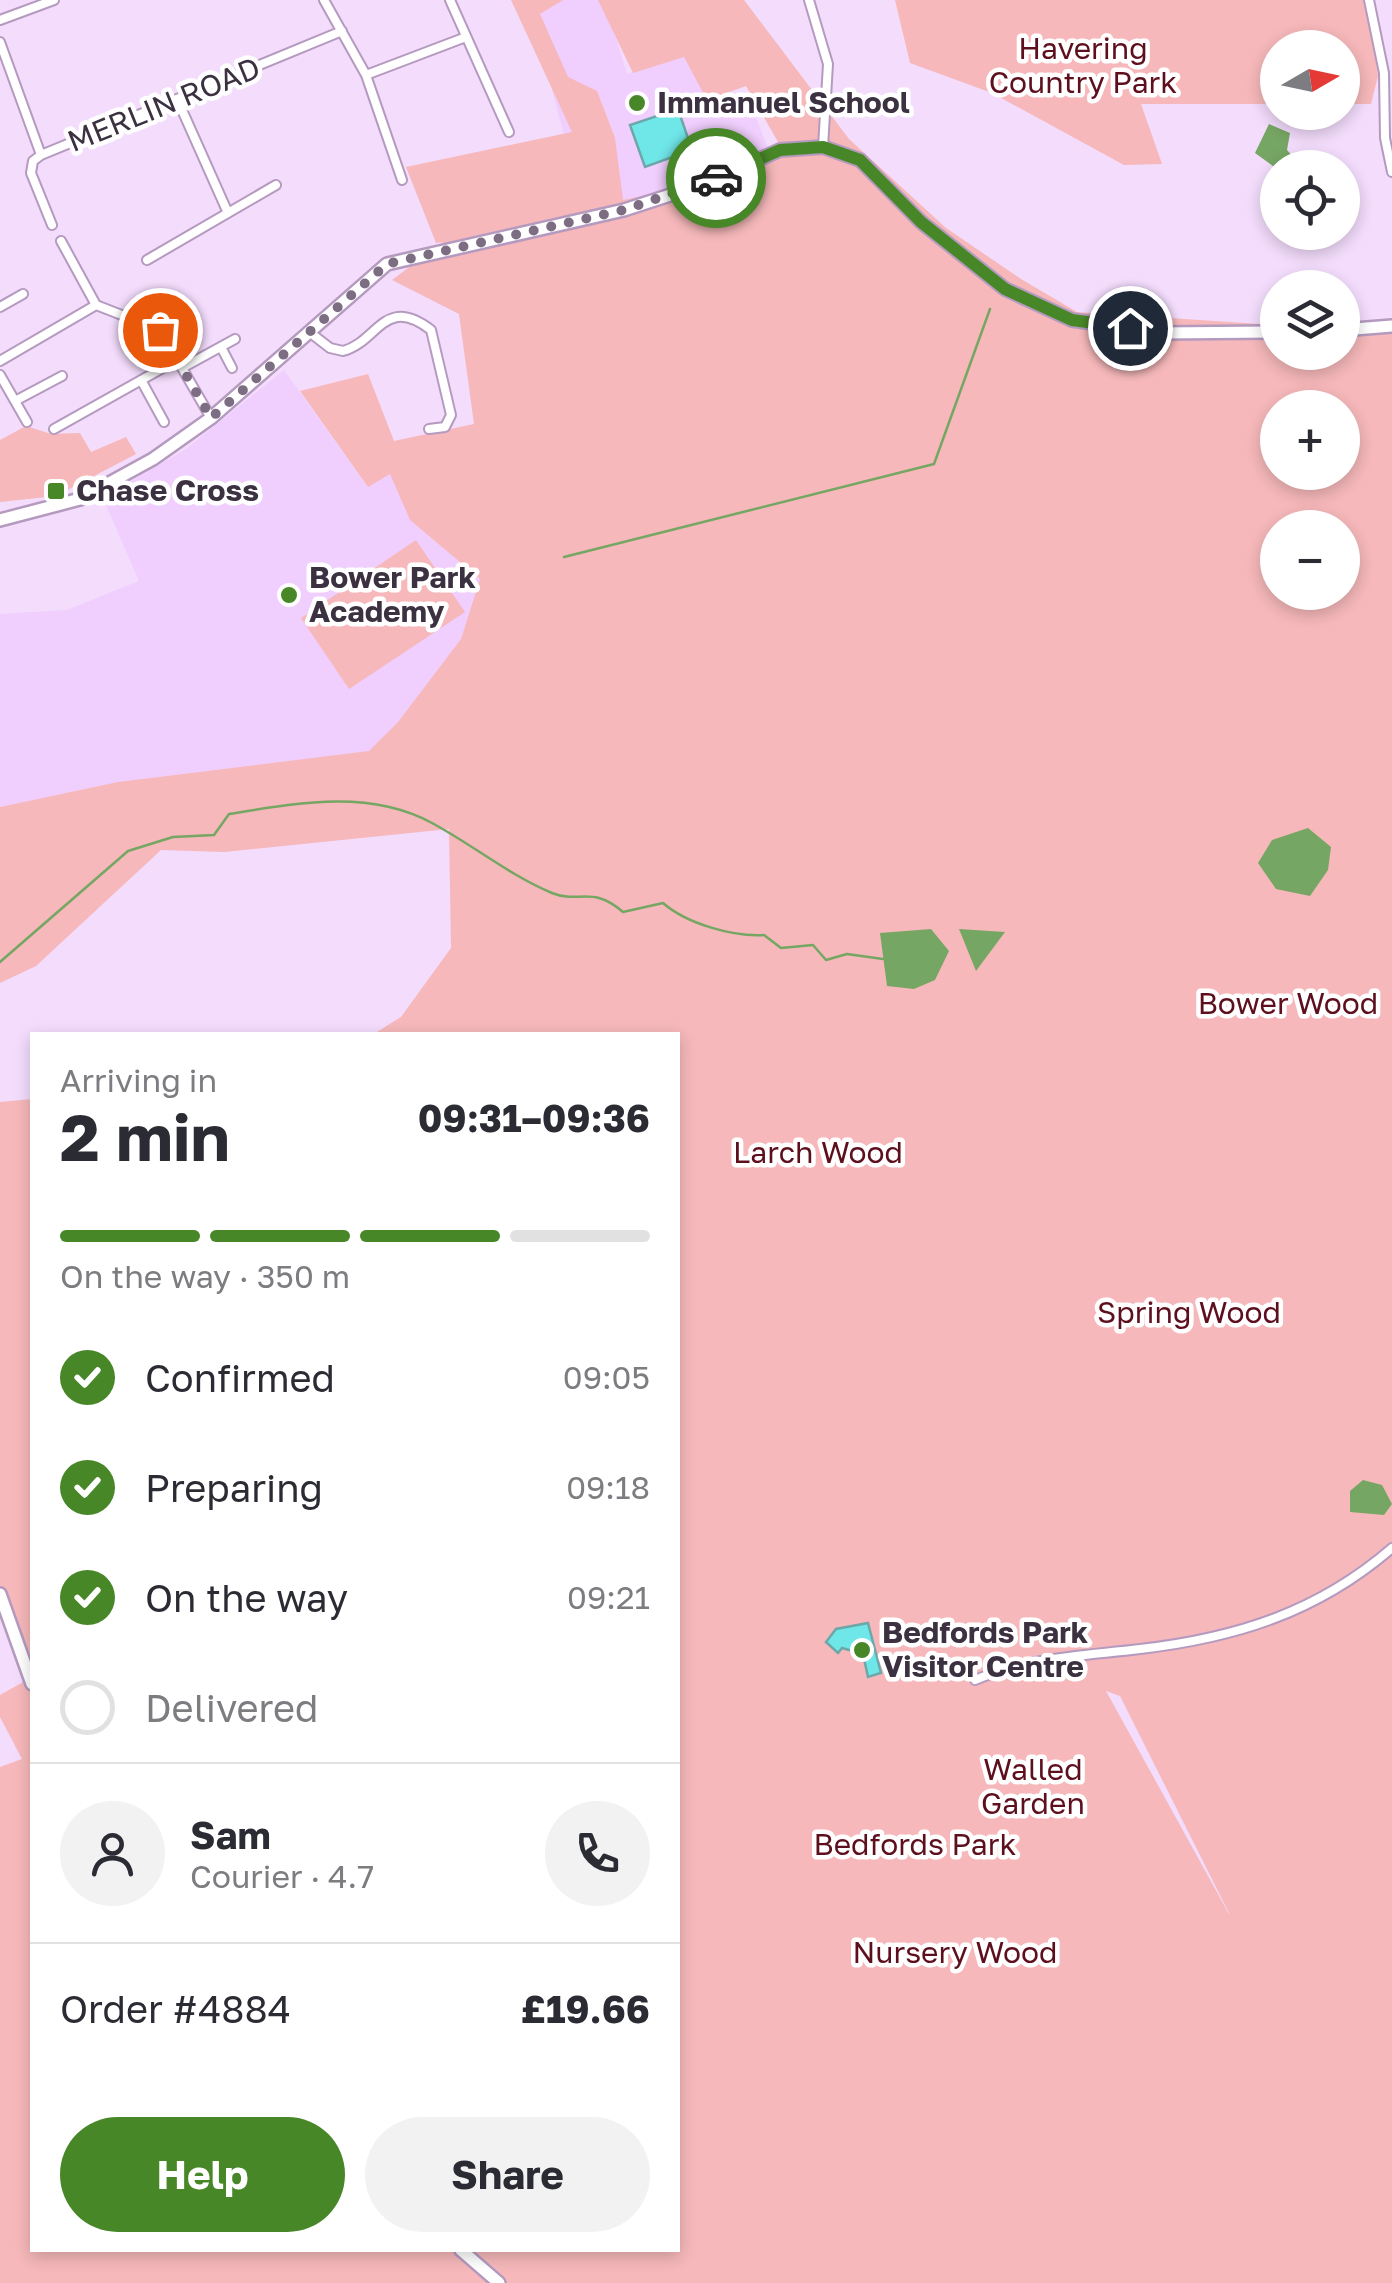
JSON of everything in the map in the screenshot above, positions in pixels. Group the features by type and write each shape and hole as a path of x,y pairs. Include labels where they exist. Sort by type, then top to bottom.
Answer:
{"main road":[{"path":"0,520 80,499 153,459 211,418 387,264 624,210 698,186 780,150 823,147 860,160 921,222 1005,289 1072,320 1160,332 1260,332"},
{"path":"1360,329 1392,326"},
{"path":"0,1594 30,1678"},
{"path":"464,2252 499,2283"}],"street":[{"path":"0,20 54,0"},
{"path":"324,0 366,76 402,180"},
{"path":"450,0 509,132"},
{"path":"809,0 828,64 823,147"},
{"path":"1369,0 1384,73 1385,138 1392,172"},
{"name":"MERLIN ROAD","path":"0,42 41,155 342,31"},
{"path":"366,76 466,37"},
{"path":"178,100 228,214"},
{"path":"41,155 33,161 31,173 52,225"},
{"path":"147,260 276,185"},
{"path":"61,241 96,305 160,330 211,418"},
{"path":"0,307 24,294"},
{"path":"0,361 96,305"},
{"path":"308,331 330,348 343,351 354,348 379,322 396,318 414,320 431,330 451,415 445,428 429,429"},
{"path":"54,429 141,380 235,339"},
{"path":"220,347 232,368"},
{"path":"0,374 28,422"},
{"path":"16,401 62,376"},
{"path":"141,380 164,422"},
{"path":"0,397 10,392"},
{"path":"975,1680 1005,1667 1073,1652 1138,1649 1274,1622 1332,1594 1392,1548"}],"shaded area":[{"name":"Immanuel School","path":"557,0 604,0 627,74 694,51 718,107 747,96 768,148 613,211 564,135 546,67 520,13"},
{"path":"1266,130 1290,133 1287,150 1260,150 1260,157 1255,153"},
{"name":"Bower Park Academy","path":"284,370 367,486 390,473 410,520 480,579 461,639 398,722 370,751 119,782 0,807 0,614 67,610 139,581 103,498 186,449"},
{"path":"1308,828 1331,847 1328,870 1310,896 1276,889 1258,863 1272,840"},
{"path":"931,929 949,951 935,980 914,989 887,986 880,933"},
{"path":"959,929 1005,932 976,971"},
{"path":"1363,1480 1382,1485 1392,1504 1384,1515 1350,1512 1350,1491"}],"green space":[{"path":"511,0 563,0 540,14 568,77 597,91 615,138 623,200 670,190 781,147 746,86 707,100 684,57 633,73 598,0 744,0 849,139 946,228 1077,312 1260,324 1260,370 1360,370 1360,321 1392,319 1392,2283 0,2283 0,1767 22,1759 0,1717 0,1695 30,1678 30,2252 680,2252 680,1032 377,1032 401,1017 451,948 449,829 224,852 161,850 36,966 0,983 0,807 118,782 369,751 398,722 461,639 480,579 410,520 390,474 368,487 300,391 368,374 394,441 474,424 459,314 392,280 443,242 436,243 406,167 572,132","holes":["1106,1691 1120,1696 1230,1915"]},
{"name":"Havering Country Park","path":"895,0 1367,0 1378,76 1371,104 1360,104 1360,30 1260,30 1260,104 1141,104 1162,164 1124,165 992,93 910,63"},
{"path":"26,426 51,434 80,433 91,452 126,437 136,454 56,496 0,502 0,440"},
{"path":"416,540 465,612 349,689 301,618"},
{"path":"30,1099 30,1657 4,1610 0,1584 0,1102"}],"building":[{"name":"Immanuel School","path":"678,109 692,150 645,167 630,125"},
{"name":"Bedfords Park Visitor Centre","path":"868,1623 881,1673 868,1677 863,1654 842,1648 838,1653 826,1642 836,1629"}],"waterway":[{"path":"564,557 934,464 990,309"},
{"path":"0,962 128,851 173,837 214,835 229,814 332,802 358,802 408,812 521,878 562,896 603,899 623,912 663,903 698,923 725,931 764,935 781,948 813,945 826,960 847,954 883,959"}],"way so far":[{"path":"160,330 211,418 387,264 624,210 716,178"}],"place":[{"name":"Immanuel School","path":"637,103"},
{"name":"Chase Cross","path":"56,491"},
{"name":"Bower Park Academy","path":"289,595"},
{"name":"Bedfords Park Visitor Centre","path":"862,1650"}],"route":[{"path":"716,178 780,150 823,147 860,160 921,222 1005,289 1072,320 1130,328"}],"park label":[{"name":"Bower Wood","path":"1288,1004"},
{"name":"Larch Wood","path":"818,1153"},
{"name":"Spring Wood","path":"1189,1313"},
{"name":"Walled Garden","path":"1033,1787"},
{"name":"Bedfords Park","path":"915,1845"},
{"name":"Nursery Wood","path":"955,1953"}]}
